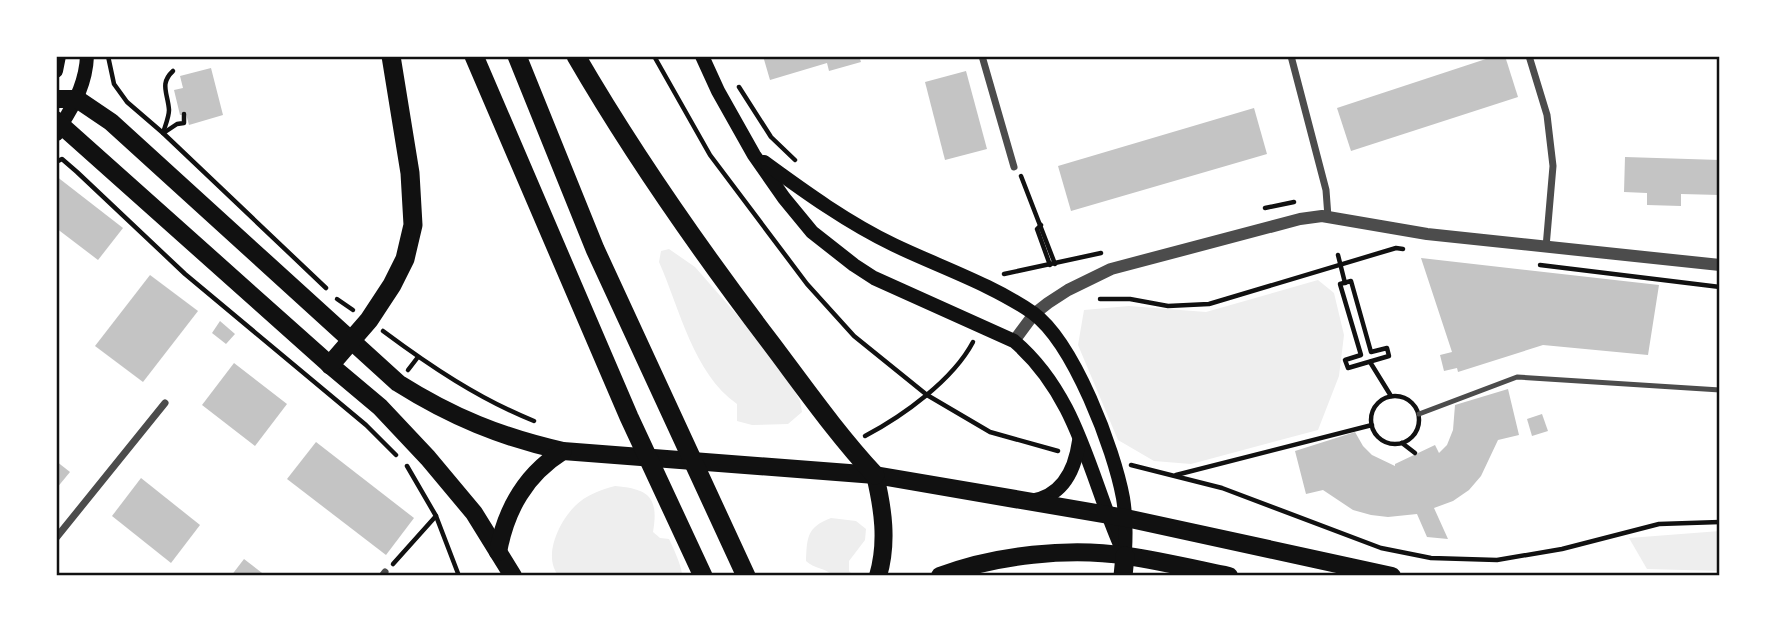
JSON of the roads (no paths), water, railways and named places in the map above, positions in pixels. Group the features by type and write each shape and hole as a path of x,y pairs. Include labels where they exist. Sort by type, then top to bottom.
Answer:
{"highway":[{"path":"330,365 369,320 399,272 413,225 410,173 391,56"},
{"path":"474,56 629,417 703,576"},
{"path":"517,56 595,248 746,576"},
{"path":"576,56 659,190 711,264 848,445 875,475"},
{"path":"1123,576 1125,556"}],"main road":[{"path":"56,71 59,56"},
{"path":"87,56 84,79 77,99 58,125 380,407 429,458 474,513 513,576"},
{"path":"702,56 718,91 754,155 812,232 874,278 1014,341 1033,357 1047,374 1069,412 1125,556"},
{"path":"56,99 77,99 127,135 398,383 468,422 523,442 563,451 875,475 1126,518 1392,576"},
{"path":"754,155 810,196 891,244 985,286 1034,314 1052,332 1082,381 1115,468 1126,518 1125,556"},
{"path":"1026,502 1047,496 1061,487 1071,472 1080,439"},
{"path":"498,552 502,530 519,493 533,474 563,451"},
{"path":"875,475 883,508 885,534 878,576"},
{"path":"940,576 1006,559 1070,553 1125,556 1228,576"}],"street":[{"path":"982,56 1014,167"},
{"path":"1291,56 1326,190 1328,217"},
{"path":"1529,56 1547,115 1553,166 1546,247"},
{"path":"1014,341 1034,314 1068,290 1111,269 1300,219 1328,217 1427,234 1720,265"},
{"path":"56,538 165,403"}],"lane":[{"path":"1419,414 1517,377 1720,390"}]}
